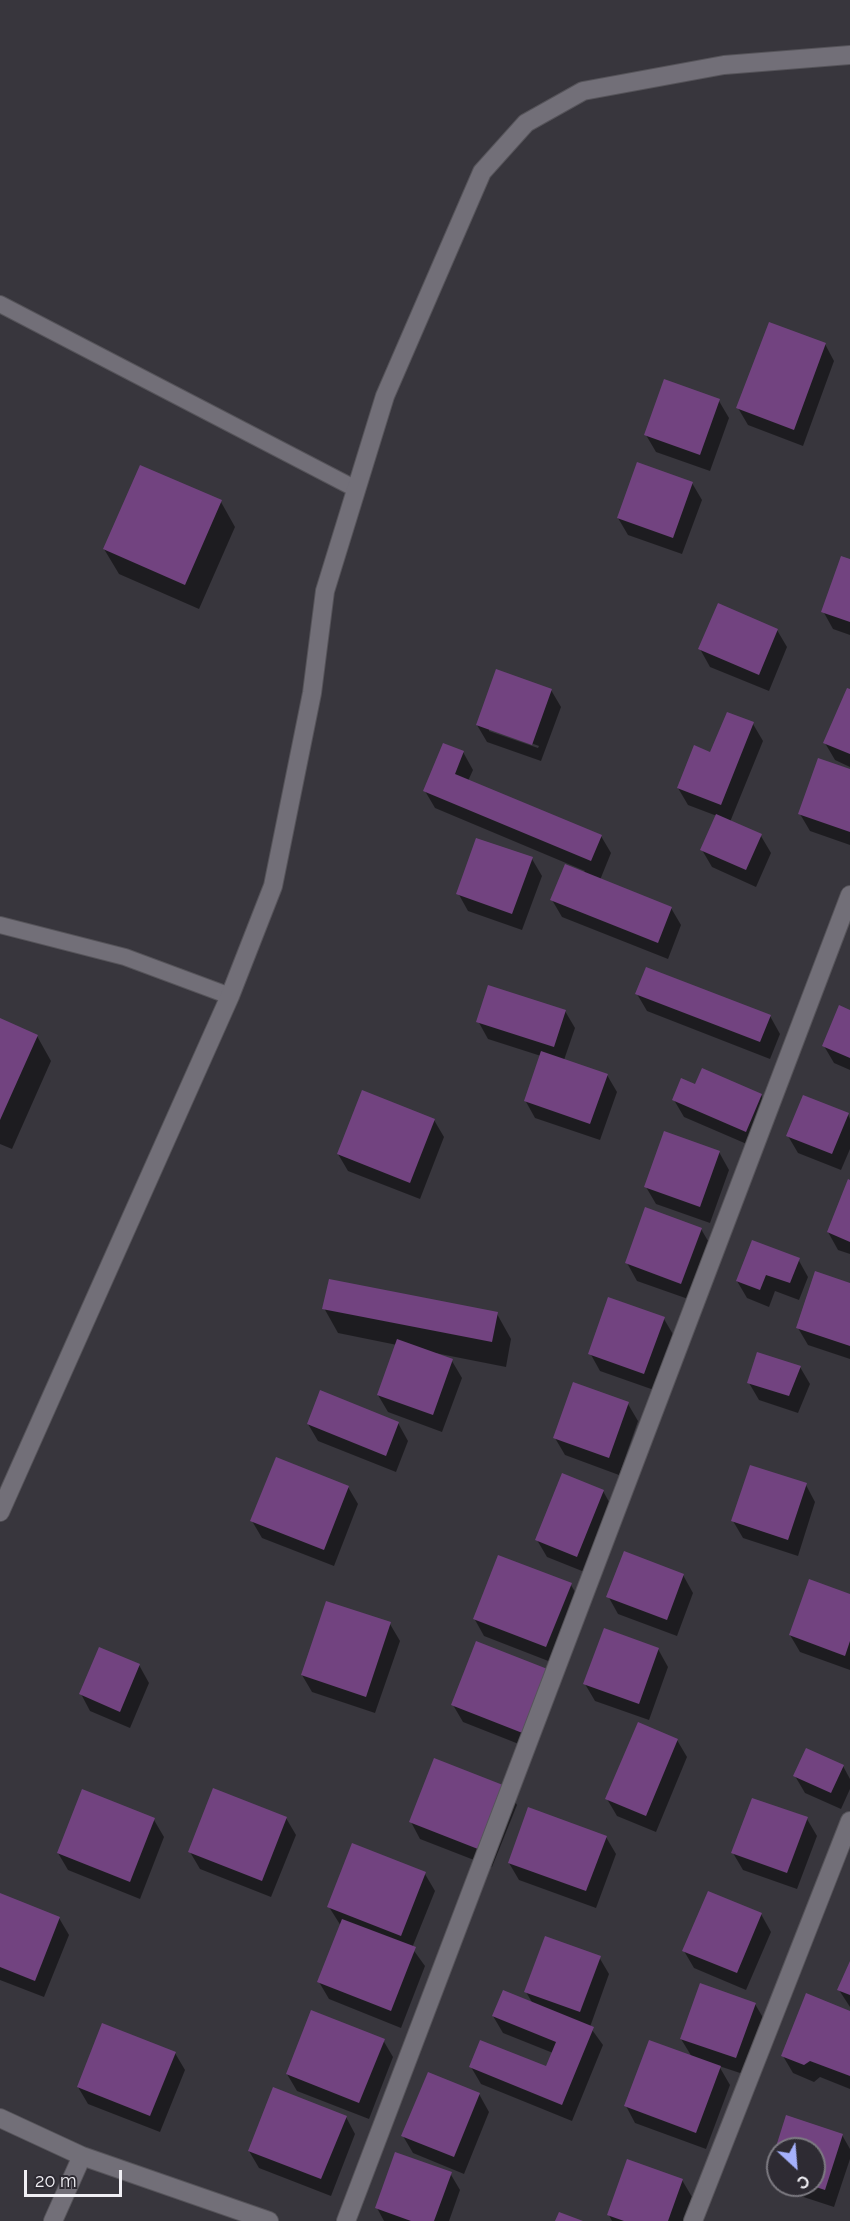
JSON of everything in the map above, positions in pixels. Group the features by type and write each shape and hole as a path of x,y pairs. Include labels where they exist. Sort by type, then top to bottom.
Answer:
{"street":[{"path":"0,1512 230,996 273,886 312,693 326,591 386,396 482,172 526,123 583,91 724,65 850,55"},
{"path":"346,2221 850,895"},
{"path":"693,2221 850,1821"},
{"path":"0,2118 82,2156 269,2221"},
{"path":"53,2221 82,2156"}],"lane":[{"path":"0,304 357,489"},
{"path":"0,925 125,957 230,996"}],"building":[{"path":"769,322 826,343 794,430 736,408"},
{"path":"664,379 720,399 700,455 644,435"},
{"path":"637,462 693,482 673,538 617,518"},
{"path":"140,465 222,500 185,585 103,549"},
{"path":"841,556 850,559 850,622 821,612"},
{"path":"718,603 778,629 759,675 698,649"},
{"path":"496,669 552,689 532,745 476,725"},
{"path":"847,688 850,689 850,754 823,743"},
{"path":"727,712 754,722 721,805 677,788 694,745 710,752"},
{"path":"443,743 464,751 455,774 602,835 591,861 423,791"},
{"path":"818,758 850,769 850,832 798,814"},
{"path":"716,814 762,834 746,870 700,850"},
{"path":"476,838 533,857 512,914 456,894"},
{"path":"565,864 672,907 658,943 550,900"},
{"path":"646,967 771,1015 760,1042 635,994"},
{"path":"488,985 566,1010 554,1047 476,1022"},
{"path":"839,1005 850,1010 850,1058 822,1046"},
{"path":"0,1018 38,1035 0,1120"},
{"path":"541,1051 608,1074 590,1124 524,1101"},
{"path":"702,1068 762,1094 746,1132 672,1100 681,1078 695,1084"},
{"path":"362,1090 435,1119 410,1183 337,1154"},
{"path":"803,1095 849,1113 832,1154 786,1136"},
{"path":"664,1131 720,1151 700,1207 644,1187"},
{"path":"848,1179 850,1180 850,1242 827,1232"},
{"path":"645,1207 702,1228 681,1284 625,1263"},
{"path":"752,1240 800,1258 790,1283 766,1275 760,1290 736,1281"},
{"path":"815,1271 850,1283 850,1346 796,1328"},
{"path":"329,1279 498,1312 492,1342 322,1309"},
{"path":"608,1297 665,1317 644,1374 588,1354"},
{"path":"397,1339 453,1359 433,1415 377,1395"},
{"path":"757,1352 801,1366 789,1396 747,1383"},
{"path":"573,1382 629,1402 609,1458 553,1438"},
{"path":"320,1390 399,1422 386,1456 307,1424"},
{"path":"276,1457 349,1486 324,1550 250,1521"},
{"path":"750,1465 807,1483 788,1540 731,1521"},
{"path":"562,1473 604,1490 577,1557 535,1540"},
{"path":"624,1551 684,1574 667,1620 606,1597"},
{"path":"498,1555 572,1583 546,1647 473,1619"},
{"path":"809,1579 850,1594 850,1641 845,1656 789,1635"},
{"path":"326,1601 391,1622 366,1697 301,1675"},
{"path":"604,1628 659,1648 639,1704 583,1684"},
{"path":"476,1641 550,1670 525,1734 451,1705"},
{"path":"99,1647 140,1664 120,1712 79,1694"},
{"path":"638,1722 678,1739 646,1816 605,1799"},
{"path":"806,1748 844,1765 831,1793 793,1776"},
{"path":"434,1758 508,1787 483,1851 409,1822"},
{"path":"213,1788 287,1817 262,1881 188,1852"},
{"path":"82,1789 155,1818 130,1882 57,1853"},
{"path":"752,1798 808,1817 787,1873 731,1853"},
{"path":"528,1807 607,1836 586,1891 508,1863"},
{"path":"352,1843 426,1872 401,1936 327,1907"},
{"path":"708,1891 762,1913 737,1973 682,1951"},
{"path":"0,1893 60,1917 35,1981 0,1967"},
{"path":"342,1919 416,1947 391,2011 317,1982"},
{"path":"545,1936 601,1956 580,2012 524,1992"},
{"path":"850,1961 850,1995 837,1990"},
{"path":"700,1983 756,2003 736,2058 680,2039"},
{"path":"503,1990 594,2027 562,2105 469,2067 480,2040 546,2066 556,2042 492,2016"},
{"path":"806,1993 850,2011 850,2076 810,2061 804,2065 781,2056"},
{"path":"311,2010 385,2039 359,2103 286,2074"},
{"path":"102,2023 176,2052 150,2116 77,2087"},
{"path":"649,2040 721,2066 696,2133 624,2106"},
{"path":"428,2072 480,2093 454,2157 401,2136"},
{"path":"273,2087 347,2116 321,2179 248,2151"},
{"path":"786,2115 843,2134 826,2187 826,2137 779,2137"},
{"path":"395,2152 452,2172 434,2221 411,2221 375,2208"},
{"path":"627,2159 683,2179 668,2221 624,2221 607,2215"},
{"path":"559,2212 583,2221 555,2221"}]}
